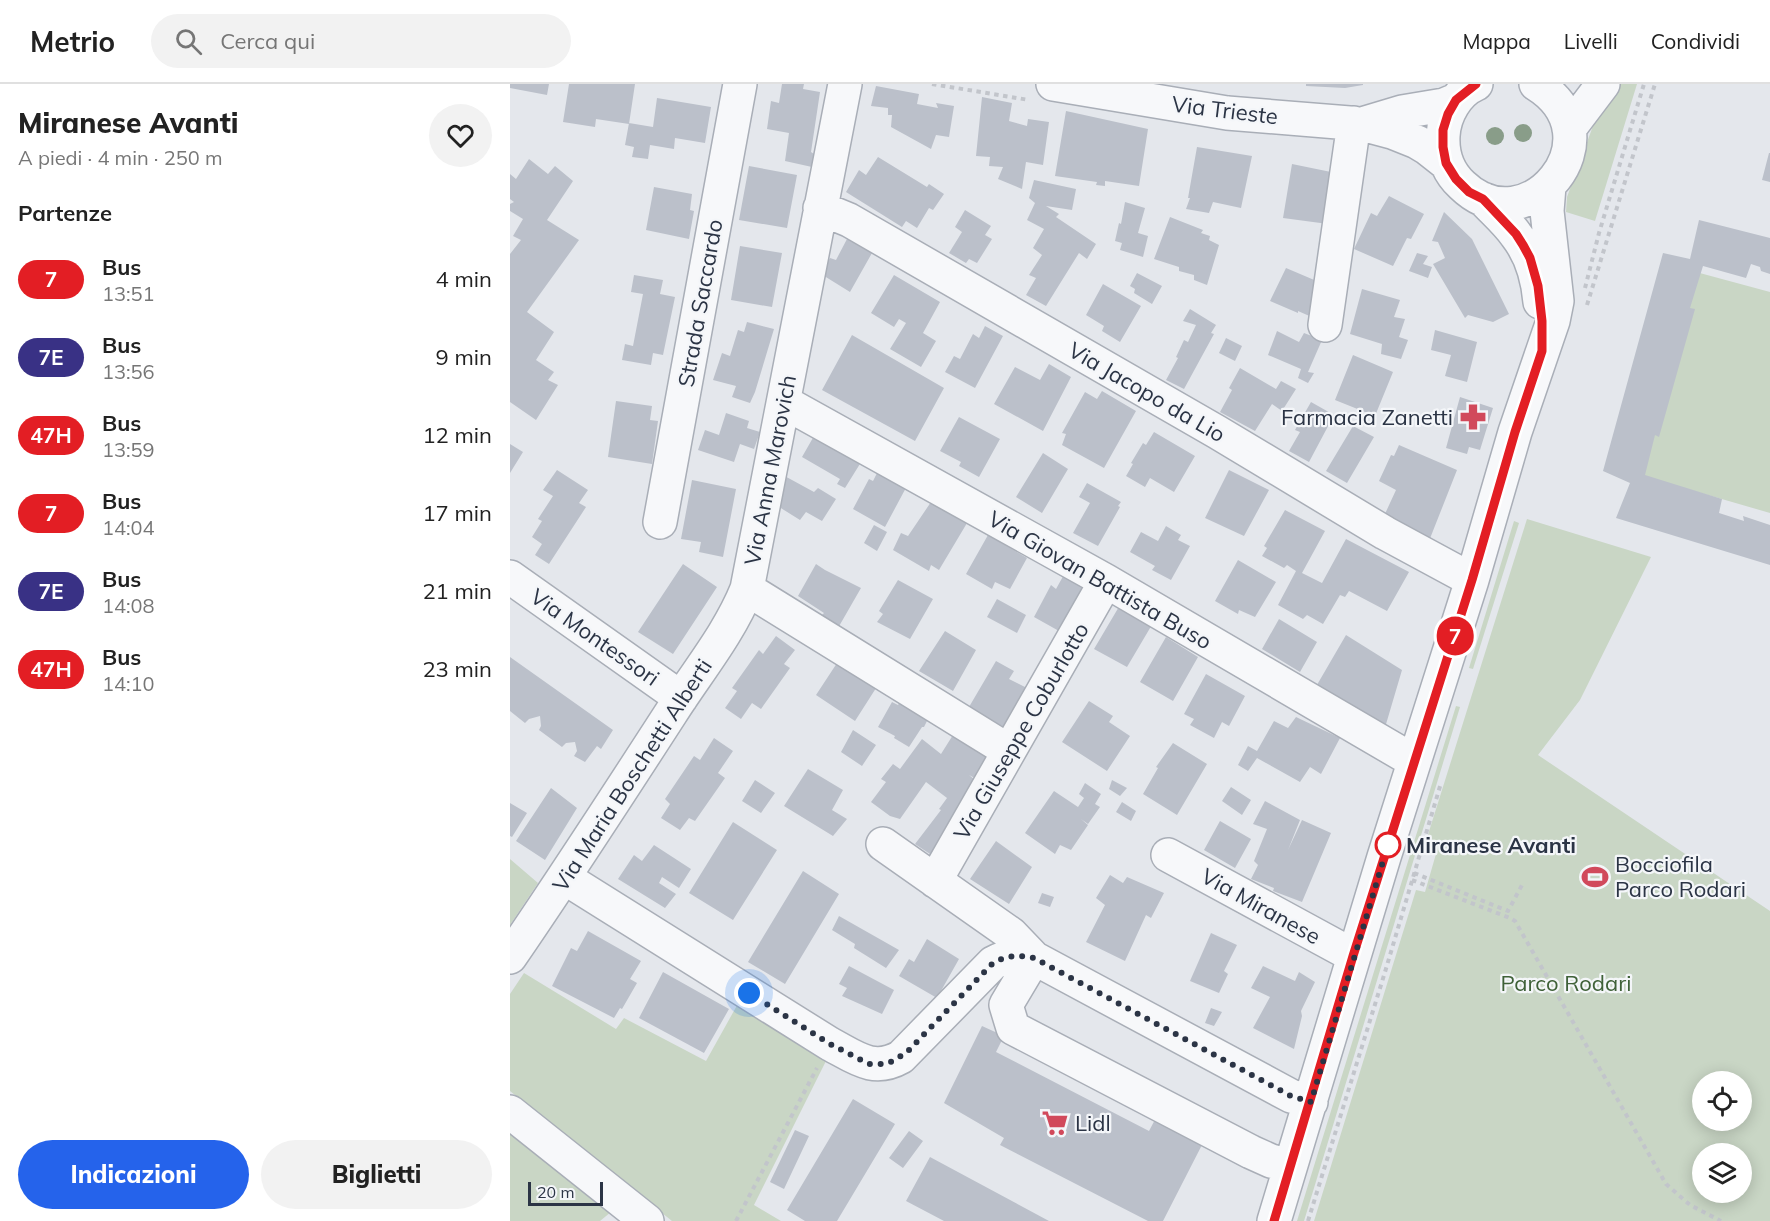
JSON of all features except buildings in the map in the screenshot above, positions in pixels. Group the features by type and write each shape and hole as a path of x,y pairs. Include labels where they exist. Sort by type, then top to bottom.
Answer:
{"street":[{"name":"Strada Saccardo","path":"660,522 740,84"},
{"name":"Via Anna Marovich","path":"845,84 747,589 1009,751"},
{"name":"Via Trieste","path":"1053,84 1227,113 1358,124 1392,132 1417,142 1446,163"},
{"path":"1466,92 1448,114 1443,130 1446,163 1456,179 1469,192 1483,199 1501,203 1518,203 1534,197 1549,186 1562,171 1569,151 1569,129 1562,109 1549,92 1536,84"},
{"path":"1569,129 1603,84"},
{"name":"Via Trieste","path":"1358,124 1402,112 1444,105 1466,92"},
{"path":"1325,326 1358,124"},
{"path":"1274,1221 1353,956 1472,580 1515,432 1553,321 1557,301 1548,211 1549,186"},
{"path":"1483,199 1516,234 1530,258 1540,296 1542,351"},
{"name":"Via Jacopo da Lio","path":"820,208 849,220 1217,432 1385,532 1472,580"},
{"name":"Via Giovan Battista Buso","path":"784,404 1106,581 1414,762"},
{"name":"Via Montessori","path":"510,577 681,698"},
{"name":"Via Giuseppe Coburlotto","path":"935,881 1106,581"},
{"name":"Via Maria Boschetti Alberti","path":"510,957 565,878 738,613 747,589"},
{"path":"883,843 1011,934 1034,958"},
{"name":"Via Miranese","path":"1168,855 1353,956"},
{"path":"565,878 830,1044 869,1064 884,1064 907,1052 993,963 1020,955 1034,958 1291,1096 1311,1102"},
{"path":"1034,958 1006,1005 1013,1028 1251,1152 1290,1166"},
{"path":"510,1112 647,1221"}],"path":[{"path":"1586,286 1644,84"},
{"path":"1586,307 1655,84"},
{"path":"1308,1221 1442,779"},
{"path":"1414,873 1508,911 1522,885"},
{"path":"1412,880 1515,921 1666,1184 1690,1205 1721,1221"},
{"path":"736,1221 830,1044"}],"green space":[{"path":"1617,84 1637,84 1595,221 1566,212 1567,197 1601,104"},
{"path":"1696,272 1770,292 1770,513 1639,475"},
{"name":"Parco Rodari","path":"1527,519 1651,557 1580,700 1538,755 1770,911 1770,1221 1314,1221 1416,890 1425,892 1438,847 1426,841"},
{"path":"1514,521 1519,523 1473,669 1469,668"},
{"path":"1456,706 1460,707 1304,1221 1297,1221"},
{"path":"510,859 538,883 510,925"},
{"path":"524,973 616,1029 624,1018 706,1061 740,1000 829,1055 754,1205 781,1221 672,1221 510,1091 510,994"},
{"path":"510,1133 611,1212 600,1221 510,1221"}],"bus line":[{"name":"7","path":"1274,1221 1353,956 1542,351 1540,296 1530,258 1516,234 1483,199 1469,192 1456,179 1446,163 1443,130 1448,114 1456,100 1476,84"}],"place":[{"name":"Farmacia Zanetti","path":"1473,417"},
{"name":"Miranese Avanti","path":"1388,845"},
{"name":"Bocciofila Parco Rodari","path":"1595,877"},
{"name":"Lidl","path":"1055,1123"}],"route":[{"path":"749,993 830,1044 869,1064 880,1065 893,1061 907,1052 993,963 1020,955 1034,958 1291,1096 1311,1102 1390,838 1388,845"}]}
